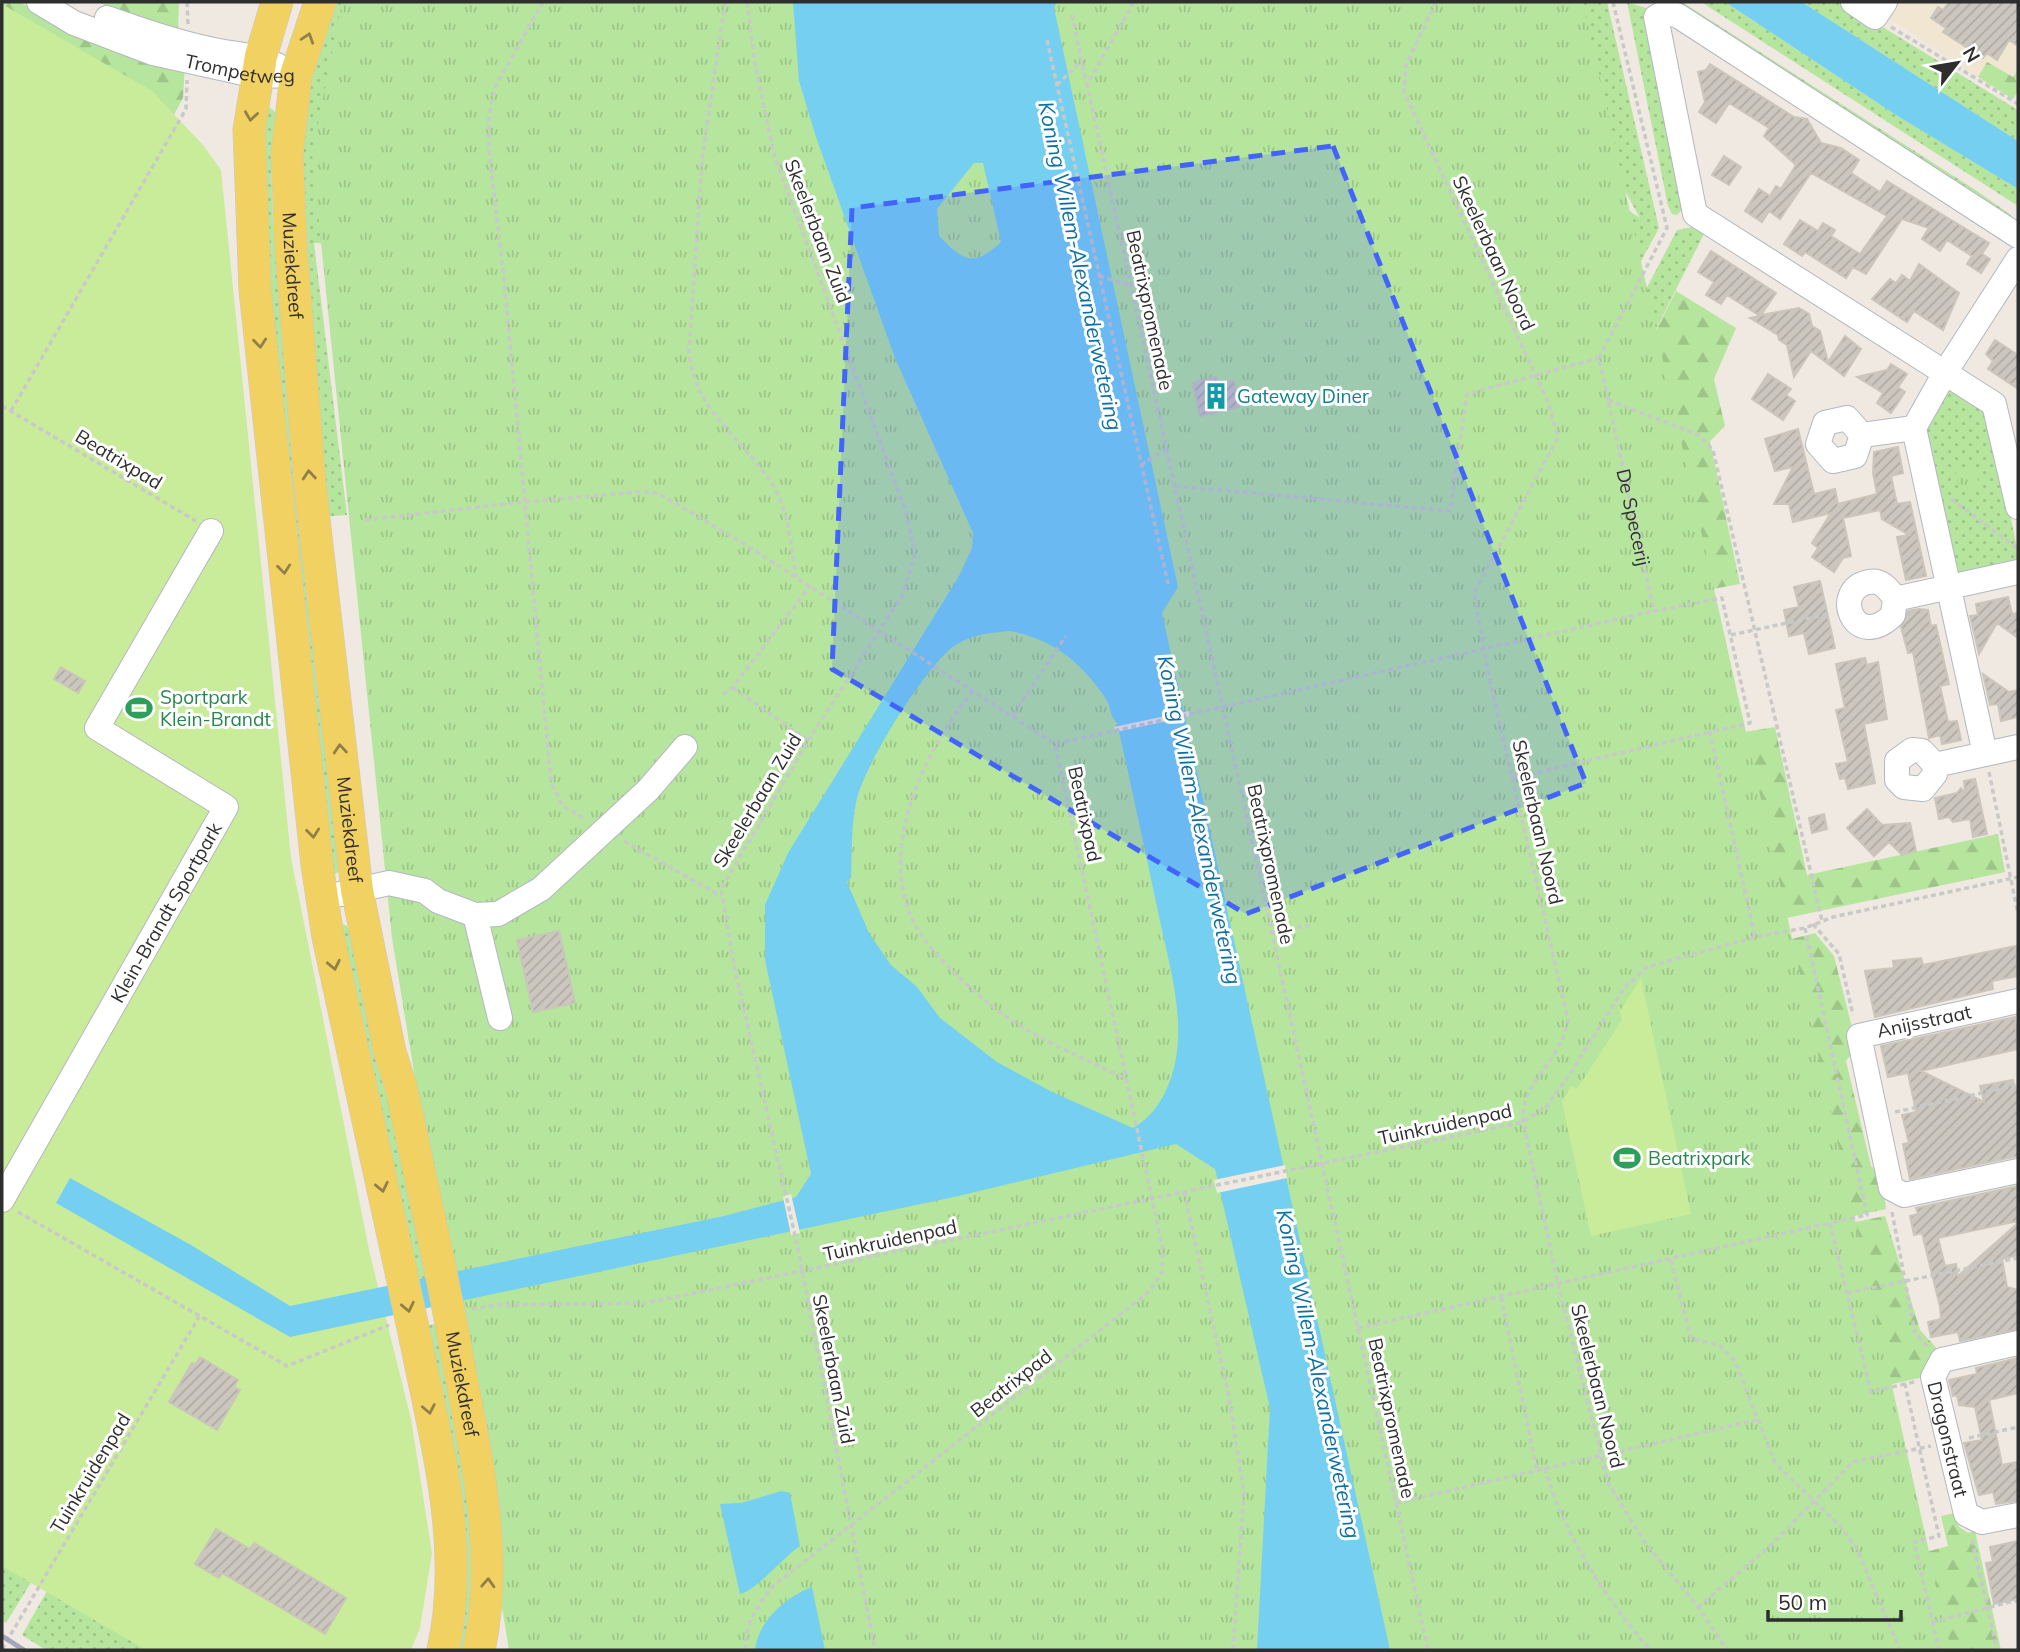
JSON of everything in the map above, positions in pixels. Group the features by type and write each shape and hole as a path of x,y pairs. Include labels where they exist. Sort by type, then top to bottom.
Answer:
{"main road":[{"name":"Muziekdreef","path":"277,2 259,66 249,130 255,290 296,692 304,732 322,898 446,1489 450,1537 450,1621 443,1650"},
{"name":"Muziekdreef","path":"320,2 296,75 287,154 291,248 310,485 357,890 387,1039 401,1087 439,1264 484,1510 489,1559 487,1615 479,1650"}],"street":[{"name":"Trompetweg","path":"39,2 74,23 153,53 188,52"},
{"name":"Trompetweg","path":"69,2 188,52 296,75"},
{"path":"1853,2 1880,9"},
{"path":"2018,236 1679,17 1667,11 1656,17 1695,214 1946,371 1994,404 2018,507"},
{"path":"1985,754 1913,428 2018,259"},
{"path":"1862,435 1913,428"},
{"name":"Klein-Brandt Sportpark","path":"2,1200 226,807 97,728 211,531"},
{"path":"1849,610 1856,622 1867,628 1882,626 1893,615 1895,599 2018,572"},
{"path":"322,898 390,883 408,886 475,915 498,914 541,889 648,790 685,747"},
{"path":"1935,765 2018,747"},
{"path":"475,915 500,1018"},
{"name":"Anijsstraat","path":"1891,1188 1859,1036 2018,1001"},
{"path":"1891,1188 1904,1195 2018,1171"},
{"name":"Dragonstraat","path":"1966,1514 1948,1442 1938,1369 2018,1343"},
{"path":"1966,1514 1982,1522 2018,1514"}],"path":[{"path":"11,411 186,109 187,2"},
{"path":"543,2 495,88 489,115 489,149 504,279 551,782 554,794 569,812 722,896"},
{"path":"724,2 702,160 689,352 691,373 701,397 775,488 796,577"},
{"name":"Skeelerbaan Zuid","path":"747,2 755,64 774,154 906,512 915,554 902,596 809,741 721,889 735,970 797,1244 875,1650"},
{"path":"1087,84 1134,2"},
{"name":"Skeelerbaan Noord","path":"1436,2 1406,65 1404,92 1537,377 1548,402 1558,437 1474,593 1484,649 1568,1020 1562,1042 1527,1092 1522,1108 1522,1122 1599,1456 1623,1511 1727,1650"},
{"path":"1175,486 1450,511 1467,394 1599,358 1667,229 1614,2"},
{"path":"1880,9 2018,104"},
{"name":"Beatrixpromenade","path":"1072,15 1428,1650"},
{"path":"1047,40 1169,588"},
{"path":"1057,85 1082,60"},
{"path":"1099,276 1129,285"},
{"name":"De Specerij","path":"1599,358 1654,611"},
{"path":"1608,400 1699,435 1713,450 1822,921"},
{"name":"Beatrixpad","path":"2,406 211,531"},
{"path":"1141,465 1166,449"},
{"path":"1928,493 1940,490 2018,549"},
{"path":"365,520 523,502 637,492 658,493 796,577 1055,744"},
{"path":"723,694 732,688 810,586"},
{"path":"1513,778 1750,723 1722,598 1654,611"},
{"path":"1730,635 1849,610"},
{"name":"Beatrixpad","path":"746,1650 745,1640 754,1611 772,1587 851,1528 1150,1291 1162,1272 1163,1251 1148,1170 1055,744 1654,611"},
{"path":"1013,715 1066,636"},
{"path":"732,688 809,741"},
{"path":"973,691 953,715 915,786 900,860 913,920 951,967 990,1004 1040,1037 1128,1080"},
{"path":"1710,732 1755,937"},
{"path":"1985,754 2018,914"},
{"name":"Tuinkruidenpad","path":"801,1273 1522,1122 1546,1107 1624,988 1647,968 1755,937 1805,928 1822,921 2018,877"},
{"path":"1813,924 1839,954 1859,1036"},
{"path":"1272,933 1309,925"},
{"path":"1358,1328 1671,1261 1867,1215 1805,928"},
{"path":"1876,1116 2018,1085"},
{"path":"1830,1223 1871,1392 1905,1384 1938,1369 1915,1333 1892,1219 1891,1188 1863,1193"},
{"path":"1184,1192 1228,1392 1244,1492 1233,1650"},
{"path":"1847,1293 2018,1258"},
{"path":"1671,1261 1691,1339 1719,1345 1728,1351 1744,1378 1756,1420 1775,1463 1815,1500 1857,1549 1899,1650"},
{"path":"1501,1297 1537,1470"},
{"name":"Tuinkruidenpad","path":"3,1646 200,1316"},
{"path":"1905,1384 1939,1536 1914,1542 1939,1650"},
{"path":"1396,1503 1756,1420"},
{"path":"1698,1608 1768,1548 1853,1462 2018,1427"},
{"path":"1545,1468 1551,1490 1577,1545 1616,1610 1650,1650"},
{"path":"1966,1514 1997,1650"},
{"path":"1932,1622 2018,1600"}],"highlighted area":[{"path":"1333,146 1586,783 1246,914 832,669 852,208"}],"shaded area":[{"path":"1898,2 2018,2 2018,70 2013,77 1987,62 1978,77 1887,17"}],"green space":[{"path":"2,2 20,2 59,24 185,63 183,98 139,179 2,44"},
{"path":"98,2 179,2 178,30 143,21"},
{"path":"329,2 370,2 497,252 314,243 347,515 320,517 293,104"},
{"name":"Beatrixpark","path":"342,2 1583,2 1951,1650 509,1650 392,938 312,154"},
{"path":"1489,2 1607,2 1659,228 1591,354 1413,66 1640,218 1539,37"},
{"path":"1627,2 1646,8 1688,203 1677,215 1672,214 1668,206"},
{"path":"1669,2 1682,2 1977,191 2011,215 2018,224"},
{"path":"1701,2 1725,2 1899,117 2018,189 2018,206"},
{"path":"1802,2 1842,2 2018,110 2018,141"},
{"name":"Sportpark Klein-Brandt","path":"2,4 152,91 203,145 221,170 291,858 369,1250 411,1419 432,1553 420,1628 411,1650 146,1650 2,1566"},
{"path":"1987,62 2013,77 2018,70 2018,91 2013,99 1978,77"},
{"path":"266,104 276,113 271,165 273,219 340,871 335,874 330,873 255,232"},
{"path":"1697,226 1706,230 1617,406 1607,364 1677,230"},
{"path":"1676,291 1736,328 1714,379 1725,426 1710,441 1740,584 1663,598 1617,406"},
{"path":"1948,386 1990,416 2018,553 2018,563 1958,577 1924,422"},
{"path":"1974,465 1980,488 1960,492 1955,469"},
{"path":"1775,727 1807,875 1998,834 2005,872 1763,923 1721,736"},
{"path":"337,924 346,925 353,936 430,1279 411,1282"},
{"path":"1815,933 1834,956 1857,1047 1846,1061 1871,1166 1882,1177 1886,1209 1677,1255 1709,960"},
{"name":"Beatrixpark","path":"1641,978 1691,1214 1591,1236 1562,1102 1571,1086 1577,1089 1622,1020 1620,1011"},
{"path":"1885,1216 1920,1330 1941,1353 1928,1376 1875,1388 1836,1226"},
{"path":"439,1323 479,1511 472,1650 452,1650 420,1327"},
{"path":"1955,1513 1959,1527 1968,1533 1975,1531 2001,1650 1947,1650 1926,1552 1948,1546 1941,1516"},
{"path":"2,1546 40,1568 6,1623 2,1621"},
{"path":"47,1591 183,1650 46,1650 22,1635"}],"water":[{"name":"Koning Willem-Alexanderwetering","path":"793,2 1057,2 1054,8 1178,587 1162,613 1390,1650 1257,1650 1270,1408 1215,1169 1176,1144 954,1197 290,1337 56,1203 70,1178 191,1245 290,1306 724,1216 796,1197 811,1174 765,960 765,905 788,853 959,576 972,548 973,533 895,358 816,137 799,81","holes":["974,163 983,163 1001,242 983,256 969,258 955,251 939,236 937,209","1010,631 1040,640 1065,654 1097,686 1117,723 1171,972 1178,1024 1176,1058 1167,1089 1150,1115 1133,1128 1052,1092 997,1062 940,1018 917,987 891,965 869,933 847,882 851,878 856,803 870,767 896,719 927,674 954,646 988,633"]},
{"path":"1725,2 1802,2 2018,141 2018,189 1899,117"},
{"path":"782,1491 790,1493 800,1546 754,1586 740,1594 720,1504 741,1503"},
{"path":"812,1587 825,1650 755,1650 762,1629 775,1611"}],"pier":[{"path":"1189,711 1190,716 1116,732 1114,727"},
{"path":"1285,1165 1287,1178 1217,1193 1214,1180"},
{"path":"791,1194 800,1233 791,1235 783,1197"}],"building":[{"path":"1949,2 2018,2 2018,46 2009,40 1997,60 1987,53 1983,58 1943,32 1946,28 1931,18 1938,7 1943,10"},
{"path":"1710,64 1794,117 1807,119 1821,143 1841,148 1859,160 1851,173 1880,192 1887,181 1989,243 1982,254 1990,259 1981,273 1967,264 1972,256 1947,240 1940,251 1922,239 1929,228 1902,219 1866,274 1853,267 1846,278 1805,252 1802,256 1784,244 1800,220 1818,231 1823,223 1835,230 1831,236 1860,254 1887,216 1811,173 1780,219 1769,211 1762,222 1745,211 1759,189 1770,196 1776,186 1781,189 1796,165 1764,136 1769,128 1729,103 1716,123 1699,112 1705,102 1698,72 1706,70"},
{"path":"1724,156 1741,167 1729,185 1712,175"},
{"path":"1711,251 1776,293 1761,315 1799,308 1809,314 1812,326 1820,331 1828,362 1845,336 1861,349 1844,376 1811,351 1794,377 1787,345 1779,340 1778,335 1750,318 1760,316 1727,295 1721,304 1706,295 1714,282 1698,272"},
{"path":"1919,264 1959,293 1943,330 1914,311 1907,322 1872,299 1890,279 1896,283 1902,275 1910,281"},
{"path":"1995,340 2018,355 2018,389 1988,369 1993,361 1986,354"},
{"path":"1891,364 1907,374 1898,387 1905,392 1891,413 1877,403 1883,393 1857,377 1887,370"},
{"path":"1768,374 1791,389 1786,395 1795,401 1783,420 1752,399"},
{"name":"Gateway Diner","path":"1216,377 1218,385 1234,381 1239,407 1200,416 1193,383"},
{"path":"1798,429 1814,494 1835,489 1838,504 1877,494 1873,473 1874,452 1898,447 1903,473 1891,476 1897,504 1910,502 1926,576 1906,580 1897,537 1909,535 1882,519 1880,510 1843,518 1851,556 1843,558 1834,572 1812,557 1818,548 1812,543 1831,513 1793,522 1789,504 1774,504 1793,467 1775,471 1765,439"},
{"path":"1820,581 1835,648 1809,654 1804,633 1789,636 1784,610 1799,607 1794,587"},
{"path":"2008,597 2012,614 2018,613 2018,638 1997,623 1979,654 1970,616 1978,615 1976,604"},
{"path":"1928,610 1931,626 1936,625 1949,684 1940,686 1948,722 1957,721 1961,740 1942,744 1940,735 1929,738 1913,652 1908,653 1901,627 1908,611"},
{"path":"1865,658 1867,665 1878,662 1887,719 1864,724 1875,783 1848,789 1845,778 1840,779 1836,764 1848,762 1836,710 1845,708 1836,664"},
{"path":"61,667 85,681 78,693 54,679"},
{"path":"1983,674 2009,692 2018,690 2018,717 2001,721 1998,704 1990,705"},
{"path":"1975,779 1987,834 1973,837 1970,819 1953,822 1949,817 1939,819 1935,798 1957,793 1961,788 1965,793 1964,781"},
{"path":"1867,809 1882,825 1910,823 1916,851 1902,855 1889,842 1874,856 1847,828"},
{"path":"1824,814 1827,829 1812,833 1809,818"},
{"path":"559,931 575,1003 533,1012 517,940"},
{"path":"2016,946 2018,976 1992,981 1993,989 1875,1017 1865,971 1894,968 1893,961 1921,958 1923,965"},
{"path":"2015,1017 2018,1049 1921,1071 1984,1102 1980,1086 2013,1080 2015,1089 2018,1088 2018,1156 1910,1179 1903,1144 1909,1143 1902,1115 1916,1112 1908,1073 1888,1077 1881,1046"},
{"path":"2018,1186 2018,1221 1938,1238 1945,1266 1956,1264 1958,1276 2018,1223 2018,1255 2002,1259 2007,1287 2018,1290 2018,1329 1960,1341 1958,1332 1931,1337 1928,1322 1941,1319 1940,1307 1922,1233 1914,1235 1910,1216 1918,1214 1916,1208"},
{"path":"200,1357 238,1380 234,1387 240,1390 217,1430 169,1402 192,1363 195,1365"},
{"path":"2018,1358 2018,1393 1989,1400 2002,1465 2018,1462 2018,1501 1996,1504 1993,1492 1979,1495 1964,1443 1982,1440 1975,1407 1959,1405 1957,1395 1953,1396 1949,1380 1977,1374 1976,1368"},
{"path":"216,1529 250,1549 254,1543 346,1598 325,1634 222,1573 219,1578 195,1564"},
{"path":"2018,1541 2018,1599 1994,1604 1986,1563 1993,1562 1990,1547"}],"railway":[{"path":"2,1636 24,1650"}],"place":[{"name":"Gateway Diner","path":"1216,396"},
{"name":"Sportpark Klein-Brandt","path":"139,708"},
{"name":"Beatrixpark","path":"1627,1158"}]}
